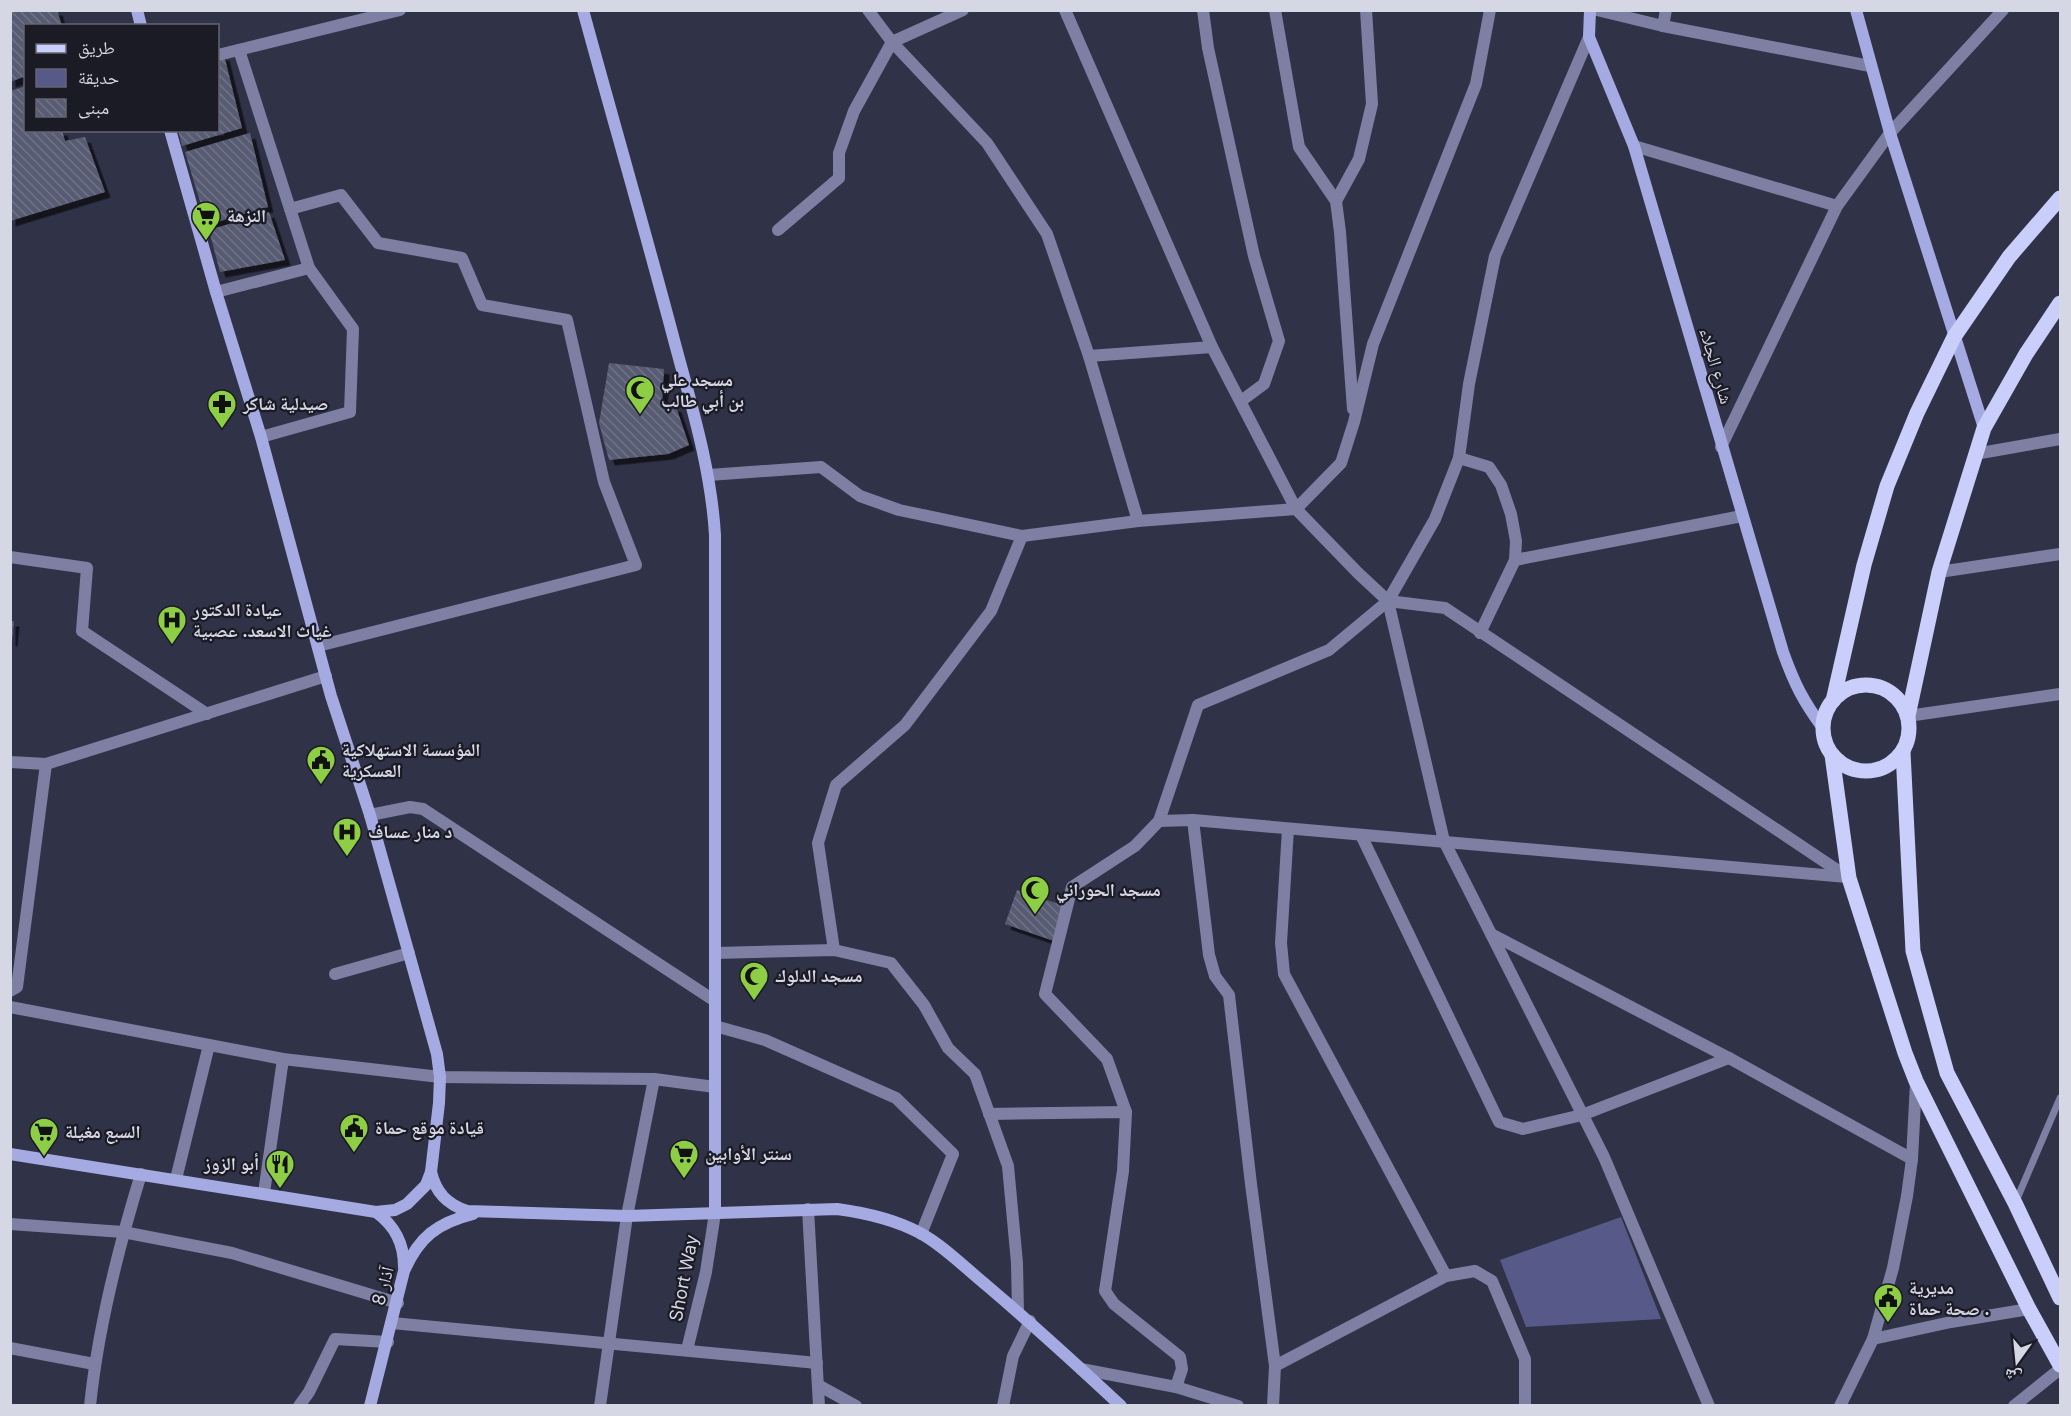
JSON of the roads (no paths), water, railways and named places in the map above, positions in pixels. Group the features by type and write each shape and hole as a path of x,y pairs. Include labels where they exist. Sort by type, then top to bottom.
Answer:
{"main road":[{"path":"583,10 654,265 709,475 714,506 715,1213"},
{"name":"شارع الجلاء","path":"1590,10 1589,37 1634,146 1783,651 1795,686 1823,728"},
{"path":"1856,10 1890,133 1984,428"},
{"path":"10,1154 376,1212 394,1210 407,1204 422,1190 431,1172 440,1077 432,1032 370,815 326,676 261,437 216,292 171,132"},
{"path":"2061,198 2009,257 1954,337 1917,413 1887,486 1864,565 1833,701 1826,713 1823,728 1825,742 1832,755 1849,878 1905,1053 1916,1081 2029,1309 2061,1367"},
{"path":"1908,716 1939,572 1984,428 2026,354 2061,303"},
{"path":"1832,755 1848,767 1868,771 1882,769 1894,762 1903,752 1910,728 1908,716 1902,704 1893,694 1874,686 1855,686 1843,692 1833,701"},
{"path":"1903,752 1913,951 1947,1073 2059,1291"},
{"path":"431,1172 434,1183 447,1201 467,1211 627,1216 837,1209 867,1213 895,1222 921,1234 949,1253 1030,1322 1121,1406"},
{"path":"376,1212 387,1220 401,1244 404,1271"},
{"name":"8 آذار","path":"370,1406 398,1303 404,1271 411,1254 437,1227 453,1219 478,1212"}],"street":[{"path":"219,55 400,10"},
{"path":"868,10 892,42 987,143 1047,234 1089,356 1138,521"},
{"path":"778,230 839,178 839,153 854,111 892,42 963,10"},
{"path":"1065,10 1212,347 1296,509 1388,601 1444,841 1604,1157 1709,1406"},
{"path":"1203,10 1208,48 1254,256 1279,341 1264,384 1240,401"},
{"path":"1275,10 1299,147 1336,201 1354,422"},
{"path":"1336,201 1359,159 1372,104 1366,10"},
{"path":"709,475 821,467 860,496 899,510 1022,536 1138,521 1296,509 1341,463 1354,422 1373,344 1476,84 1490,10"},
{"path":"1597,10 1663,26 1870,66"},
{"path":"1663,26 1666,10"},
{"path":"1721,447 1837,206 1890,133 2003,10"},
{"path":"1176,1387 1182,1369 1180,1357 1114,1304 1105,1291 1123,1171 1126,1112 1107,1059 1045,994 1072,887 1136,846 1159,820 1198,705 1329,650 1388,601 1435,519 1460,458 1469,384 1495,256 1589,37"},
{"path":"239,50 309,268 353,329 350,412 261,437"},
{"path":"1634,146 1837,206"},
{"path":"290,210 341,195 378,243 462,258 482,305 567,320 604,482 636,565 318,646"},
{"path":"216,292 309,268"},
{"path":"1089,356 1212,347"},
{"path":"1975,454 2061,439"},
{"path":"1460,458 1489,467 1502,485 1516,541 1515,560 1480,633"},
{"path":"1515,560 1742,516"},
{"path":"834,950 818,843 836,786 905,725 991,612 1022,536"},
{"path":"1939,572 2061,554"},
{"path":"10,557 87,568 82,631 207,714"},
{"path":"1388,601 1445,608 1849,878"},
{"path":"10,762 46,764 326,676"},
{"path":"1908,716 2061,694"},
{"path":"10,991 17,987 46,764"},
{"path":"370,815 410,807 423,809 715,1001"},
{"path":"1159,820 1193,820 1288,830 1444,841 1849,878"},
{"path":"1193,820 1209,955 1215,976 1229,995 1275,1366 1273,1406"},
{"path":"1288,830 1281,943 1284,974 1446,1276"},
{"path":"1361,835 1498,1122 1523,1129 1582,1114 1729,1058"},
{"path":"1491,934 1729,1058 1912,1159"},
{"path":"715,953 834,950 891,963 924,1005 948,1048 975,1074 1008,1166 1017,1263 1017,1312"},
{"path":"335,974 409,953"},
{"path":"10,1007 283,1059 440,1077 654,1079 715,1087"},
{"path":"715,1026 765,1040 896,1098 952,1154 921,1234"},
{"path":"176,1179 209,1045"},
{"path":"264,1193 283,1059"},
{"path":"600,1406 627,1216 654,1079"},
{"path":"1840,1406 1873,1339 1897,1250 1912,1159 1916,1081"},
{"path":"989,1114 1126,1112"},
{"path":"90,1406 94,1364 123,1232 141,1174"},
{"path":"808,1209 819,1406"},
{"name":"Short Way","path":"687,1350 706,1272 715,1213"},
{"path":"10,1224 123,1232 232,1252 398,1303"},
{"path":"1275,1366 1446,1276 1474,1271 1492,1281 1526,1359 1525,1406"},
{"path":"1873,1339 1951,1322 2029,1309"},
{"path":"1003,1406 1013,1356 1030,1322"},
{"path":"392,1323 817,1362"},
{"path":"298,1406 309,1392 335,1339 387,1342"},
{"path":"10,1348 94,1364"},
{"path":"2014,1406 2061,1367"},
{"path":"1081,1369 1176,1387 1238,1406"},
{"path":"818,1385 856,1406"}],"lane":[{"path":"2015,1203 2061,1098"}],"place":[{"name":"النزهة","path":"206,242"},
{"name":"مسجد علي بن أبي طالب","path":"640,416"},
{"name":"صيدلية شاكر","path":"222,430"},
{"name":"عيادة الدكتور غياث الاسعد. عصبية","path":"172,646"},
{"name":"المؤسسة الاستهلاكية العسكرية","path":"321,786"},
{"name":"د منار عساف","path":"347,858"},
{"name":"مسجد الحوراني","path":"1035,916"},
{"name":"مسجد الدلوك","path":"754,1002"},
{"name":"قيادة موقع حماة","path":"354,1154"},
{"name":"السبع مغيلة","path":"44,1158"},
{"name":"سنتر الأوابين","path":"684,1180"},
{"name":"أبو الزوز","path":"280,1190"},
{"name":"مديرية صحة حماة .","path":"1888,1324"}]}
